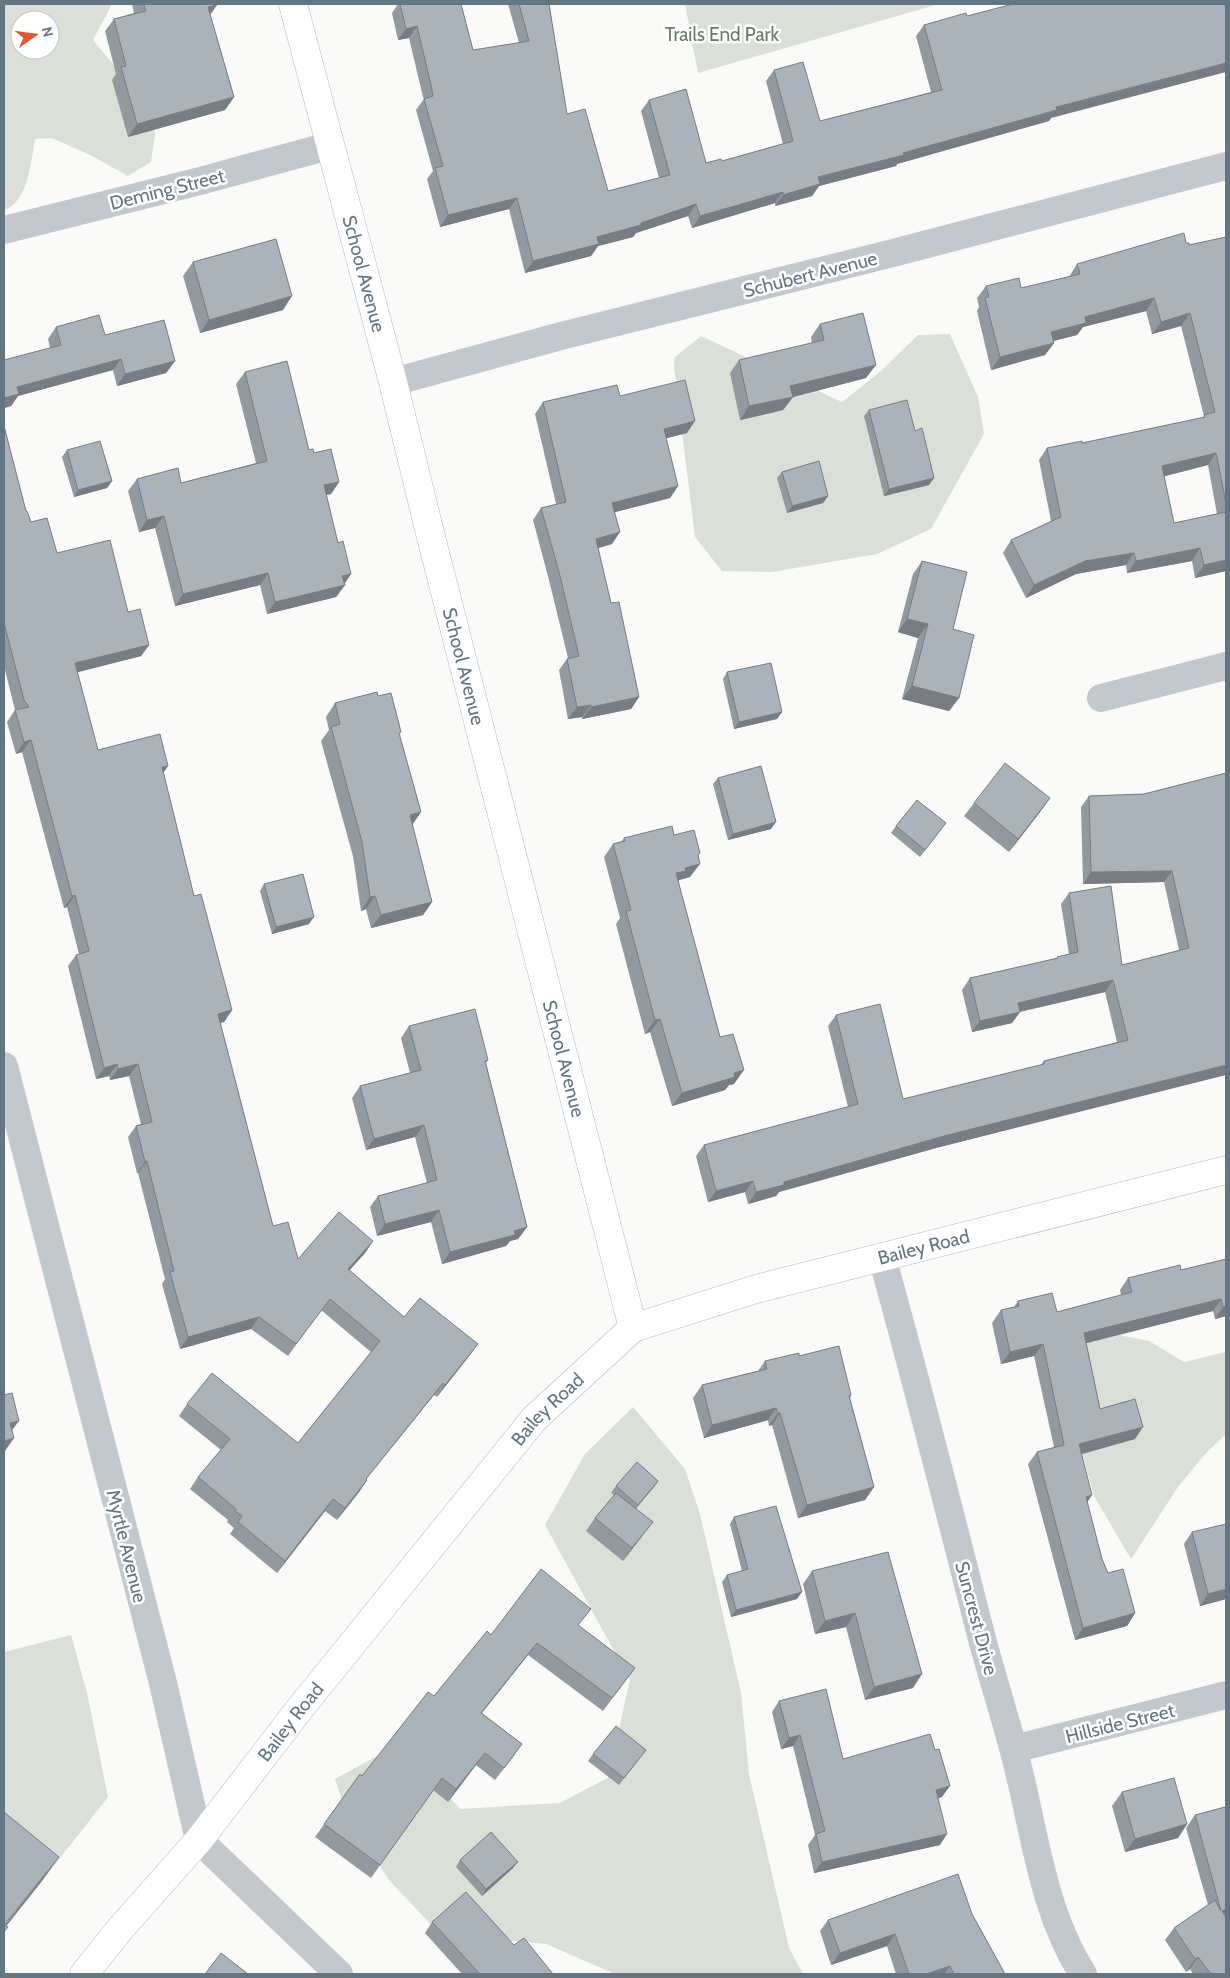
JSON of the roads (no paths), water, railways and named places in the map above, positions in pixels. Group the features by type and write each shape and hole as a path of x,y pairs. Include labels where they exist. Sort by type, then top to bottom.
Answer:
{"street":[{"name":"School Avenue","path":"293,4 329,146 393,382 633,1328"},
{"name":"Deming Street","path":"4,230 200,181 329,146"},
{"name":"Schubert Avenue","path":"393,382 561,336 893,253 1226,166"},
{"path":"1102,698 1226,666"},
{"name":"Myrtle Avenue","path":"4,1066 162,1683 198,1840"},
{"name":"Bailey Road","path":"84,1974 121,1928 198,1840 298,1711 534,1419 633,1328 756,1289 1226,1170"},
{"name":"Suncrest Drive","path":"882,1258 918,1387 982,1636 1014,1749 1045,1886 1065,1940 1083,1974"},
{"name":"Hillside Street","path":"1014,1749 1226,1695"},
{"path":"198,1840 339,1974"}],"park label":[{"name":"Trails End Park","path":"722,34"}]}
